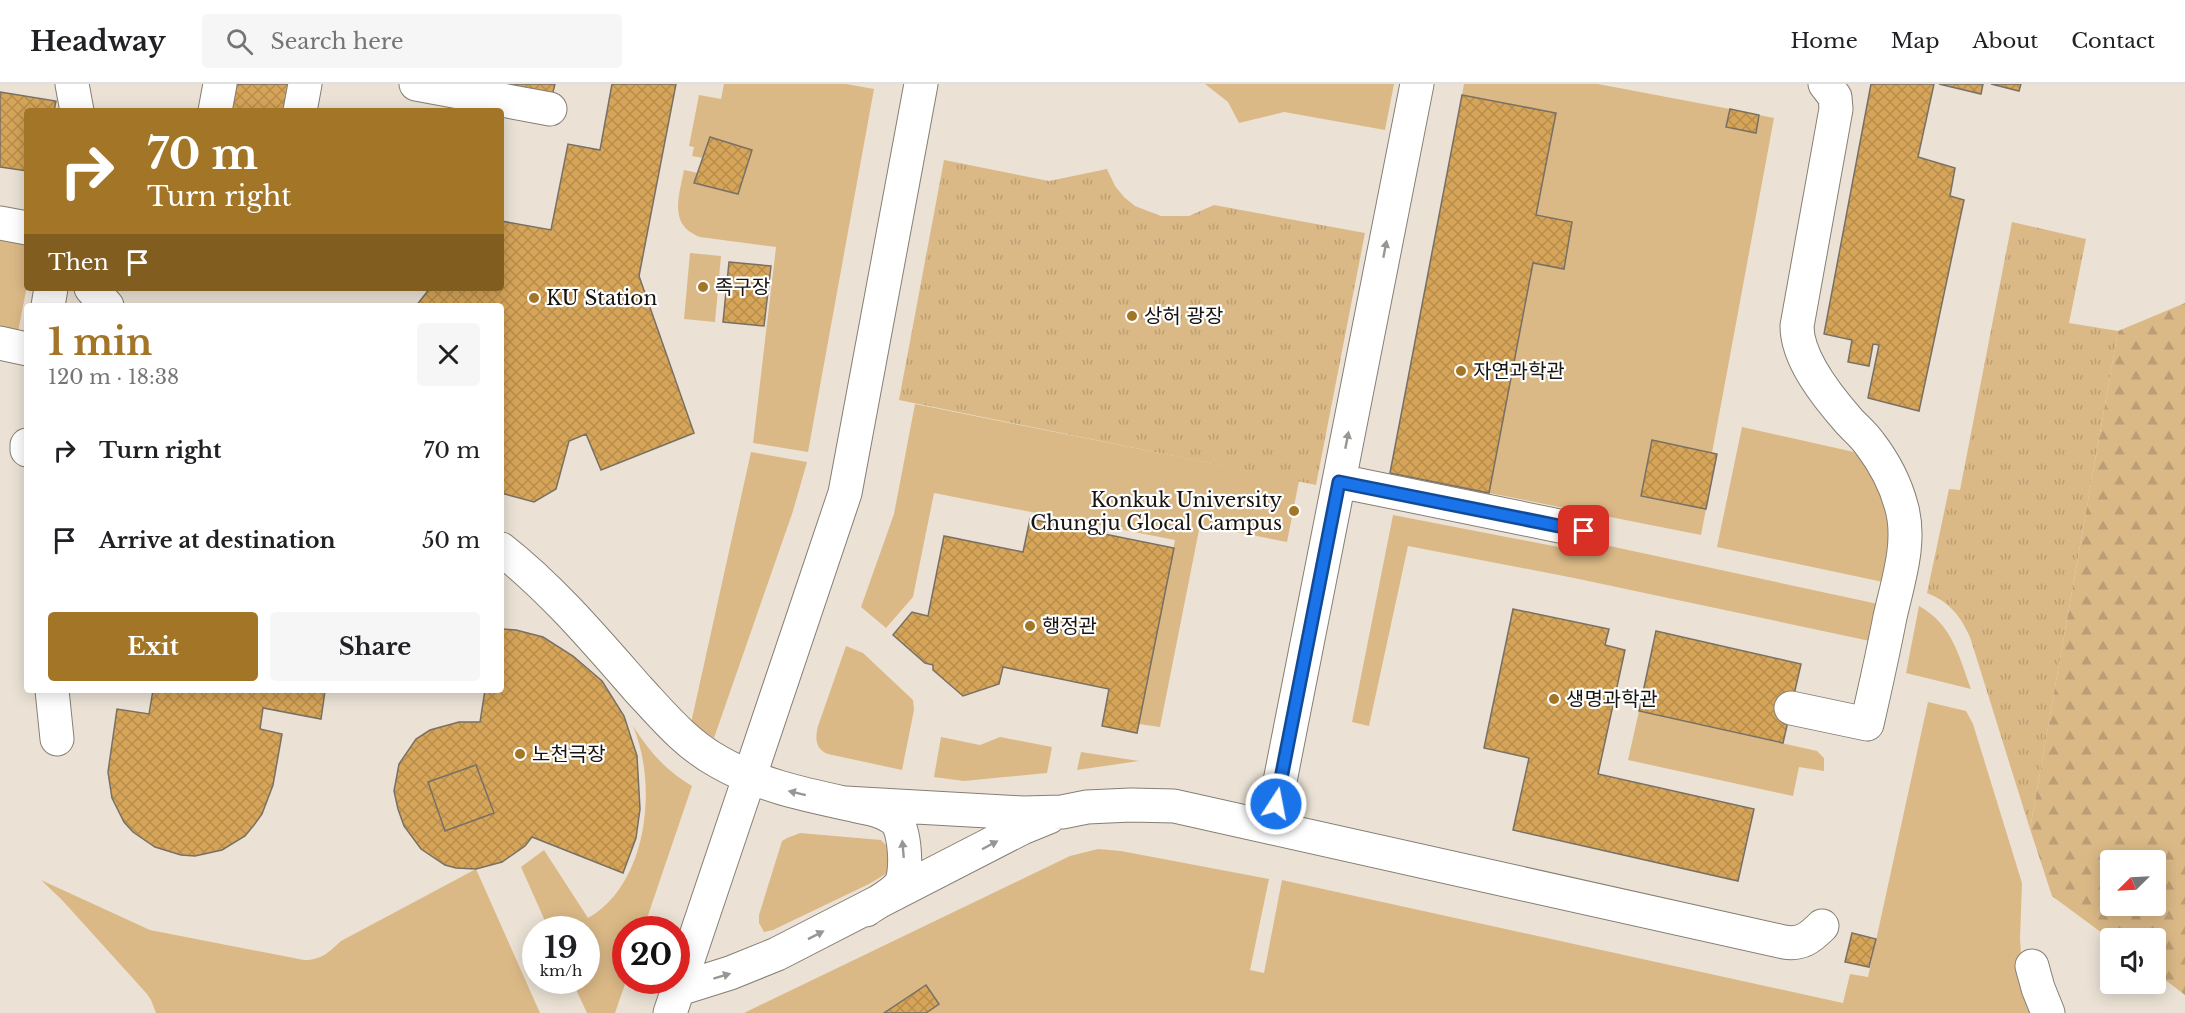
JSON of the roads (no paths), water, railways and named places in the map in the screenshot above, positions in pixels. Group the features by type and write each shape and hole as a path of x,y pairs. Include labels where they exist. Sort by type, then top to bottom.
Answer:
{"street":[{"path":"72,84 76,108"},
{"path":"216,108 220,84"},
{"path":"301,108 305,84"},
{"path":"416,84 550,109"},
{"path":"674,1001 845,493 921,84"},
{"path":"1271,827 1417,84"},
{"path":"1791,708 1867,724 1906,531 1901,504 1880,457 1824,389 1802,354 1797,337 1797,326 1836,109 1835,97 1825,84"},
{"path":"0,223 24,227"},
{"path":"94,291 104,303"},
{"path":"0,344 24,348"},
{"path":"1339,482 1584,531"},
{"path":"504,552 542,585 676,731 716,761 786,790 871,809 890,816 900,826 902,834 905,869 903,879 899,886 866,910"},
{"path":"52,693 57,739"},
{"path":"845,803 1023,813 1062,812 1087,807 1174,806 1792,943 1808,939 1822,926"},
{"path":"674,1001 866,910 1022,828 1062,812"},
{"path":"2032,966 2048,1013"}],"place":[{"name":"족구장","path":"703,287"},
{"name":"KU Station","path":"534,298"},
{"name":"상허 광장","path":"1132,316"},
{"name":"자연과학관","path":"1461,371"},
{"name":"Konkuk University Chungju Glocal Campus","path":"1294,511"},
{"name":"행정관","path":"1030,626"},
{"name":"생명과학관","path":"1554,699"},
{"name":"노천극장","path":"520,754"}]}
